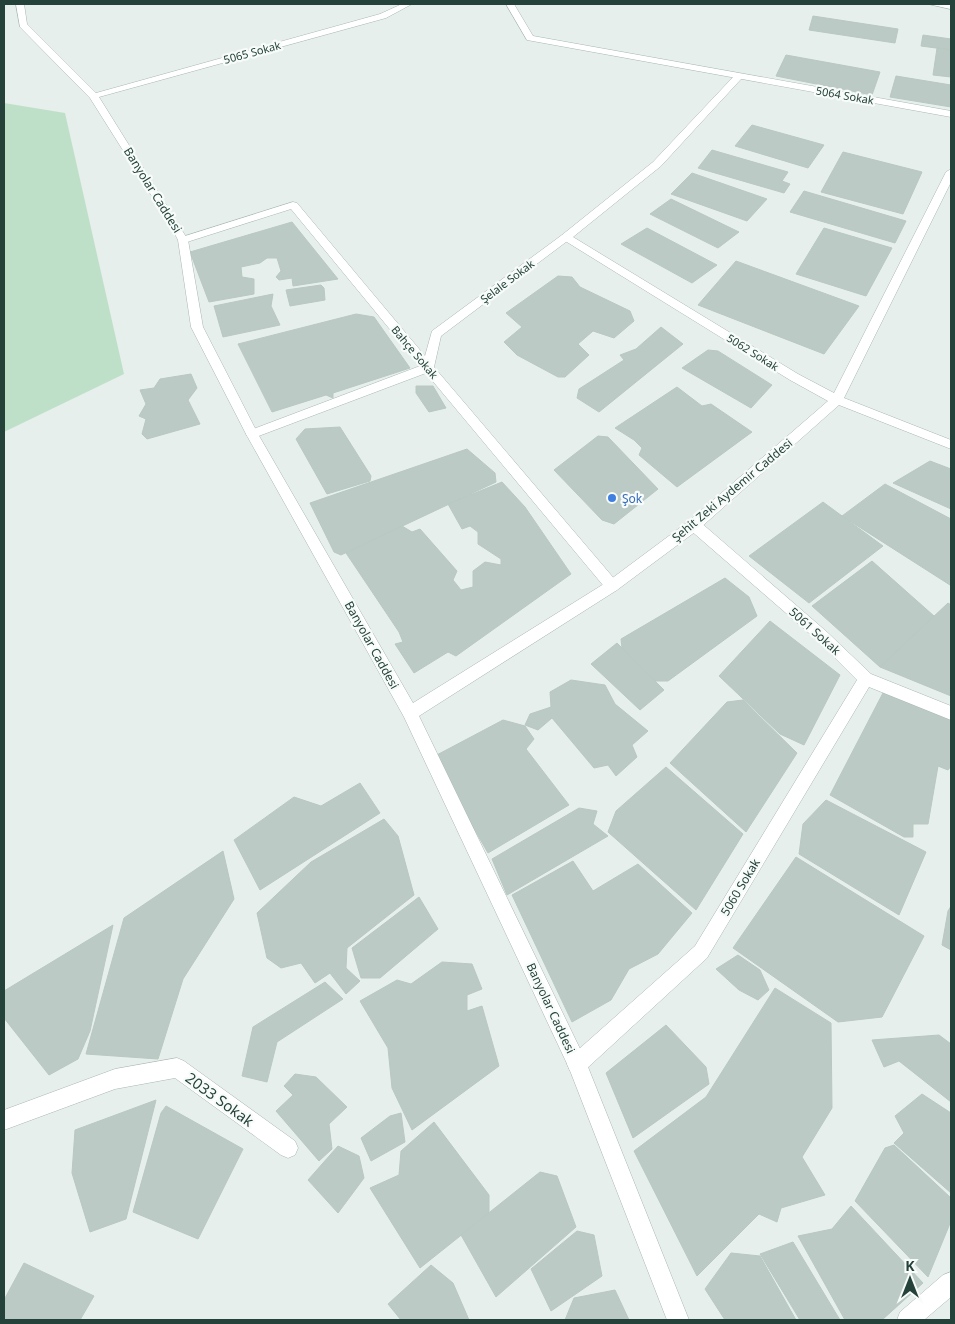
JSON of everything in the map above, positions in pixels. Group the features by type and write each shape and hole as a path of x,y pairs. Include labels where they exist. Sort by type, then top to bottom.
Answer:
{"street":[{"name":"Banyolar Caddesi","path":"20,4 23,25 94,96 183,240 197,327 252,434 410,713 577,1064 656,1270 678,1320"},
{"name":"5065 Sokak","path":"94,96 383,16 408,4"},
{"name":"5064 Sokak","path":"510,4 530,38 951,114"},
{"path":"932,4 951,7"},
{"name":"Şelale Sokak","path":"428,368 436,334 566,236 657,164 739,76"},
{"name":"Şehit Zeki Aydemir Caddesi","path":"410,713 612,586 694,525 837,400 951,172"},
{"name":"Bahçe Sokak","path":"183,240 294,205 428,368 612,586"},
{"name":"5062 Sokak","path":"566,236 794,377 837,400 951,446"},
{"path":"252,434 428,368"},
{"name":"5061 Sokak","path":"694,525 822,636 866,679 951,713"},
{"name":"5060 Sokak","path":"577,1064 701,952 866,679"},
{"name":"2033 Sokak","path":"4,1120 115,1079 177,1068 288,1148"},
{"path":"908,1320 951,1283"}],"green space":[{"path":"4,103 65,113 124,374 4,432"}],"building":[{"path":"813,16 898,29 895,43 809,30"},
{"path":"923,35 951,39 951,50 921,46"},
{"path":"937,48 951,50 951,77 933,75"},
{"path":"786,55 880,72 872,95 776,76"},
{"path":"896,76 951,85 951,107 890,97"},
{"path":"752,125 824,145 808,168 735,146"},
{"path":"712,150 788,172 782,181 790,184 784,193 698,168"},
{"path":"843,152 922,172 903,214 821,192"},
{"path":"692,173 767,199 747,221 671,194"},
{"path":"804,191 906,221 895,243 790,212"},
{"path":"671,199 739,232 718,248 650,214"},
{"path":"292,222 338,279 293,286 292,278 279,280 276,277 281,271 277,258 267,258 260,263 241,267 242,277 254,279 254,294 209,302 190,252"},
{"path":"647,228 717,265 692,283 621,244"},
{"path":"824,228 892,248 866,296 796,274"},
{"path":"736,261 859,306 824,354 698,305"},
{"path":"558,276 572,277 580,287 630,311 634,321 614,338 593,331 578,344 589,355 565,377 558,377 517,355 504,342 522,327 506,313"},
{"path":"321,285 324,288 325,300 290,306 286,290"},
{"path":"273,294 271,306 280,325 223,337 214,306"},
{"path":"356,314 374,317 410,368 333,393 333,398 326,395 272,412 238,344"},
{"path":"661,327 683,344 599,412 577,398 579,389 624,360 620,355 636,349"},
{"path":"708,350 718,351 772,385 751,408 682,368"},
{"path":"191,374 197,388 188,400 200,424 147,439 142,434 146,419 139,416 146,404 140,390 154,388 160,379"},
{"path":"416,386 433,386 446,408 429,412 416,393"},
{"path":"677,387 702,406 711,404 752,432 677,487 639,455 642,448 634,440 615,428"},
{"path":"340,427 371,476 370,481 327,494 296,439 305,429"},
{"path":"598,436 608,437 658,489 614,524 602,520 554,470"},
{"path":"467,449 495,473 496,482 341,555 334,552 310,503"},
{"path":"930,461 951,469 951,509 893,483"},
{"path":"502,482 525,507 571,574 456,656 448,652 414,673 395,644 403,642 399,632 346,553 402,526 412,532 420,529 457,571 453,580 461,590 473,587 473,571 485,562 501,565 501,559 478,544 478,532 470,526 462,529 448,504"},
{"path":"885,484 951,519 950,585 842,516"},
{"path":"823,502 883,546 809,603 749,556"},
{"path":"872,561 934,616 880,667 812,606"},
{"path":"725,578 749,597 757,616 668,681 656,681 622,648 621,639"},
{"path":"948,603 951,605 951,696 880,667"},
{"path":"770,621 840,675 804,745 780,734 719,676"},
{"path":"617,643 664,690 640,710 591,664"},
{"path":"571,680 605,685 615,704 648,731 632,745 637,757 616,776 608,765 594,768 552,718 538,730 525,725 530,714 551,707 550,692"},
{"path":"884,691 925,705 951,717 951,766 948,770 938,766 928,824 913,824 913,837 904,837 830,795"},
{"path":"743,700 797,753 746,832 670,763 727,702"},
{"path":"503,720 525,726 534,739 526,749 569,805 488,853 433,757"},
{"path":"666,767 743,834 696,910 608,832 616,811"},
{"path":"360,783 380,813 260,890 234,840 294,797 321,806"},
{"path":"826,800 926,852 899,915 799,854 803,824"},
{"path":"579,808 597,811 593,824 608,836 507,895 492,859"},
{"path":"384,819 398,836 414,895 347,948 346,968 360,981 346,994 330,973 315,983 301,963 281,968 267,958 257,913 311,862"},
{"path":"223,851 234,899 183,979 158,1059 86,1054 124,918"},
{"path":"796,857 924,936 882,1017 838,1022 733,948"},
{"path":"573,861 593,891 638,864 692,913 658,954 629,969 611,1000 572,1022 512,895"},
{"path":"419,897 438,929 380,978 361,978 352,948"},
{"path":"951,906 951,950 942,945 948,911"},
{"path":"113,925 90,1031 78,1059 49,1075 4,1018 4,991"},
{"path":"738,955 760,970 769,990 758,1000 739,990 716,969"},
{"path":"442,962 472,964 482,989 467,995 467,1011 482,1006 499,1066 412,1130 392,1088 388,1048 360,1001 397,980 411,984"},
{"path":"325,982 343,999 277,1042 267,1082 242,1076 253,1027"},
{"path":"775,988 831,1023 832,1108 802,1157 825,1195 781,1208 777,1222 759,1214 697,1276 634,1151 706,1097"},
{"path":"666,1025 706,1067 709,1084 633,1138 606,1073"},
{"path":"939,1035 951,1044 951,1102 899,1061 884,1067 872,1040"},
{"path":"295,1074 316,1077 347,1107 329,1124 332,1149 319,1161 276,1111 293,1095 284,1086"},
{"path":"922,1094 951,1113 951,1193 894,1143 904,1133 895,1116"},
{"path":"156,1100 126,1219 90,1232 72,1173 75,1130"},
{"path":"166,1106 243,1149 198,1239 133,1212 161,1113"},
{"path":"401,1113 405,1142 371,1161 361,1138 390,1116"},
{"path":"434,1122 489,1195 489,1213 420,1268 370,1188 399,1175 401,1151"},
{"path":"894,1145 951,1198 951,1221 928,1277 855,1201 885,1148"},
{"path":"338,1146 359,1156 364,1178 338,1213 308,1180"},
{"path":"540,1172 557,1176 576,1227 496,1297 461,1235"},
{"path":"851,1206 923,1283 882,1320 845,1320 798,1236 832,1229"},
{"path":"577,1231 594,1235 602,1276 551,1311 531,1269"},
{"path":"793,1242 840,1320 800,1320 760,1254"},
{"path":"731,1253 760,1256 796,1320 725,1320 705,1289"},
{"path":"24,1263 94,1296 80,1320 4,1319 4,1300"},
{"path":"431,1265 453,1283 469,1320 401,1320 388,1304"},
{"path":"615,1290 629,1320 565,1320 574,1298"}],"place":[{"name":"Şok","path":"612,498"}]}
